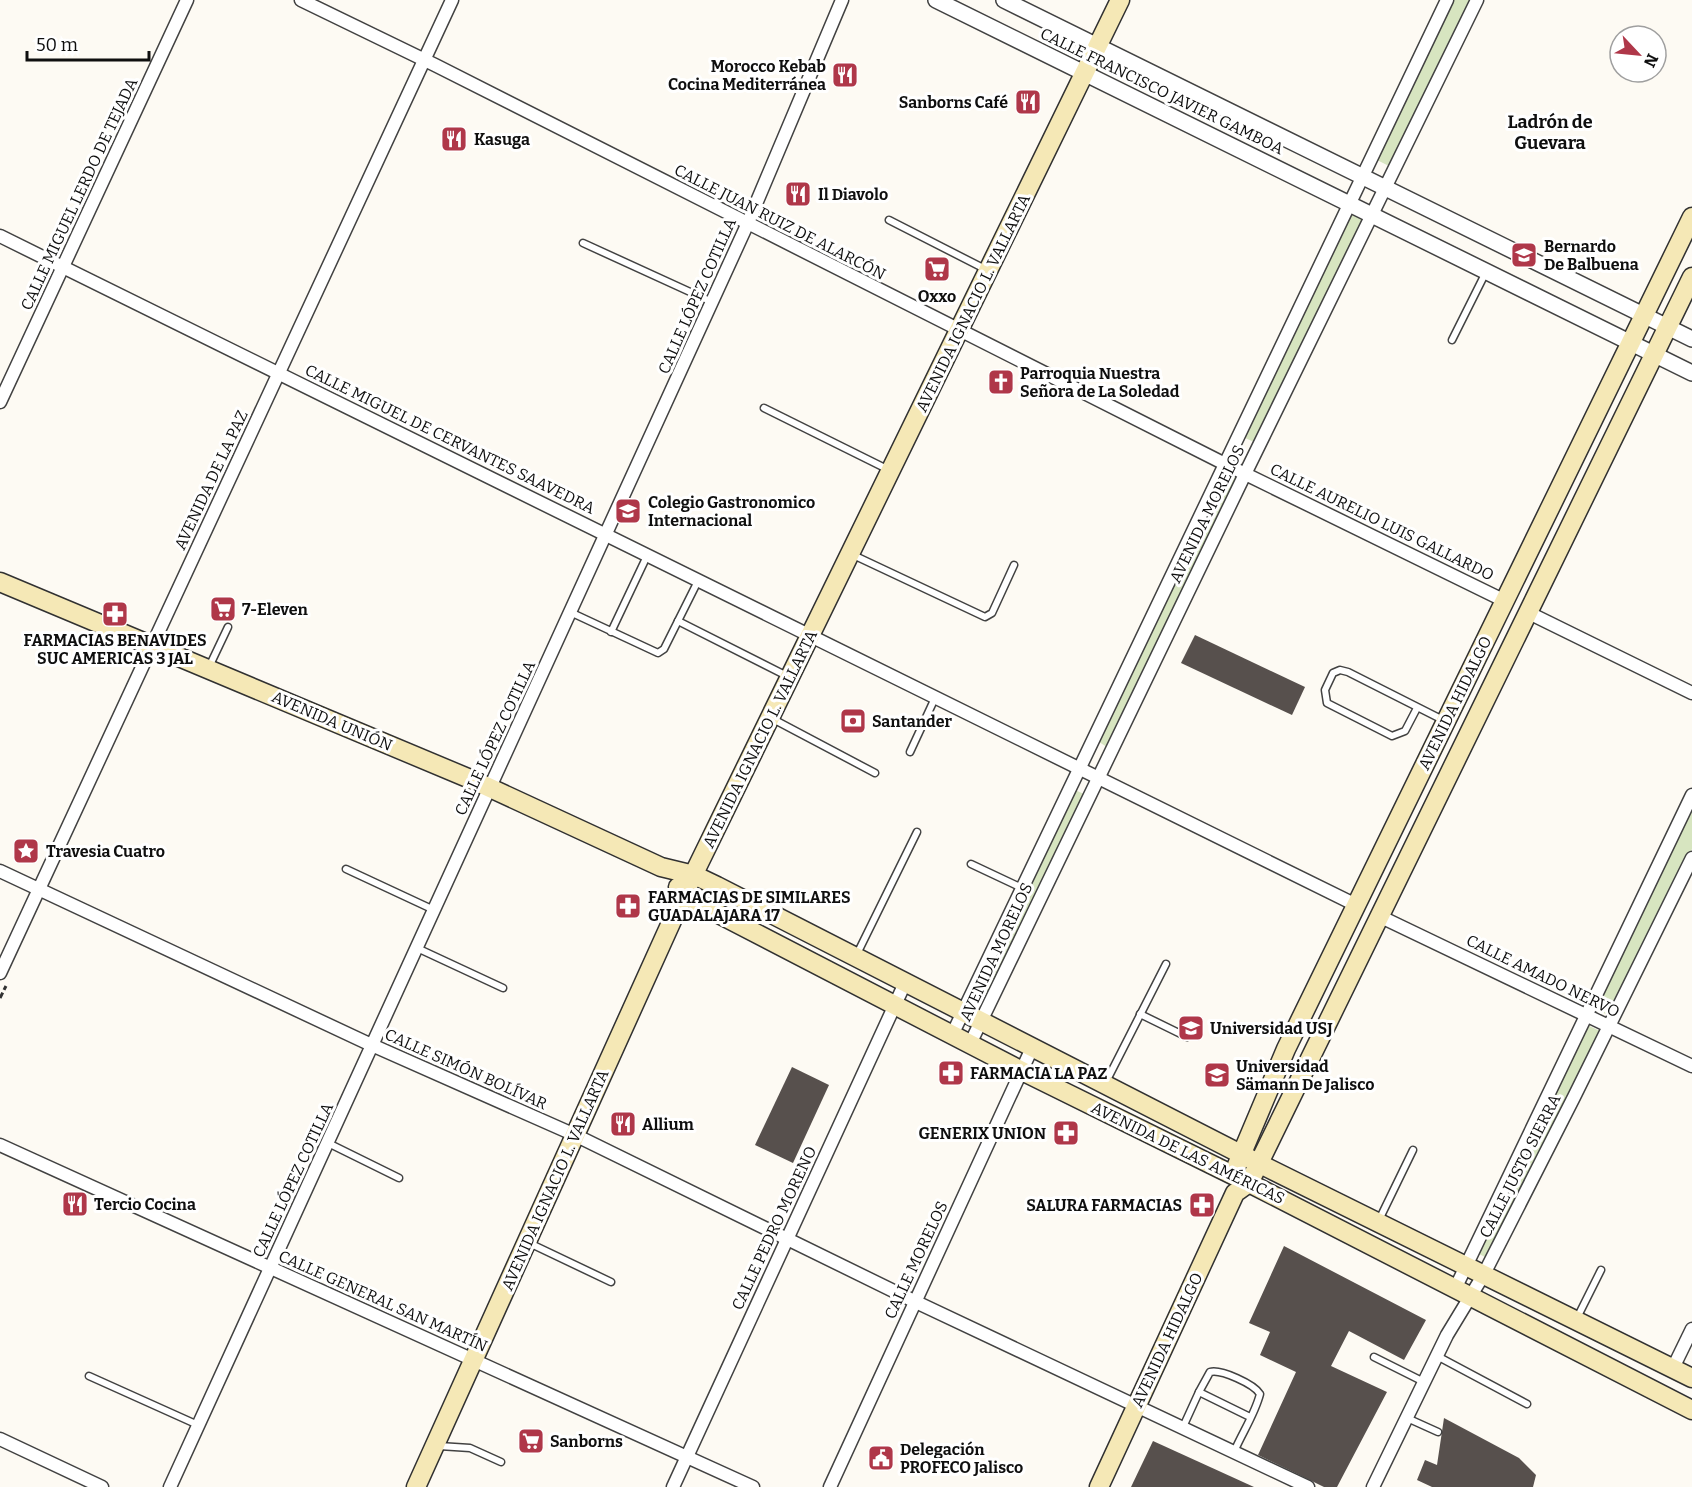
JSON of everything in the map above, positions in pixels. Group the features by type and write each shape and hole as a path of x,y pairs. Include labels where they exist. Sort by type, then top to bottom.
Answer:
{"main road":[{"name":"AVENIDA IGNACIO L. VALLARTA","path":"416,1487 684,894 1120,0"},
{"name":"AVENIDA HIDALGO","path":"1239,1184 1242,1154 1286,1049 1692,218"},
{"name":"AVENIDA HIDALGO","path":"1099,1487 1239,1184 1259,1163 1692,277"},
{"name":"AVENIDA UNIÓN","path":"0,582 490,788 661,867 694,875"},
{"name":"AVENIDA UNIÓN","path":"661,867 684,894"},
{"name":"AVENIDA DE LAS AMÉRICAS","path":"694,875 1259,1163 1692,1378"},
{"name":"AVENIDA DE LAS AMÉRICAS","path":"684,894 1239,1184 1463,1292 1692,1410"}],"street":[{"name":"CALLE MIGUEL LERDO DE TEJADA","path":"0,402 187,0"},
{"name":"CALLE JUAN RUIZ DE ALARCÓN","path":"301,0 1245,474"},
{"name":"AVENIDA DE LA PAZ","path":"0,973 452,0"},
{"name":"CALLE LÓPEZ COTILLA","path":"170,1487 712,303 842,0"},
{"name":"CALLE FRANCISCO JAVIER GAMBOA","path":"936,0 1692,373"},
{"name":"AVENIDA MORELOS","path":"952,1035 1227,465 1447,0"},
{"name":"AVENIDA MORELOS","path":"970,1044 1384,188 1478,0"},
{"name":"CALLE FRANCISCO JAVIER GAMBOA","path":"1009,1 1692,339"},
{"name":"CALLE MIGUEL DE CERVANTES SAAVEDRA","path":"0,236 1080,770"},
{"name":"CALLE AURELIO LUIS GALLARDO","path":"1245,474 1505,601"},
{"path":"1528,613 1692,693"},
{"path":"1080,770 1356,905"},
{"name":"CALLE JUSTO SIERRA","path":"1373,1487 1437,1356 1463,1292 1467,1266 1692,795"},
{"name":"CALLE JUSTO SIERRA","path":"1463,1292 1484,1274 1610,1027 1692,858"},
{"name":"CALLE SIMÓN BOLÍVAR","path":"0,871 372,1046 575,1136 916,1302 1137,1404 1308,1487"},
{"name":"CALLE AMADO NERVO","path":"1379,916 1692,1066"},
{"name":"CALLE PEDRO MORENO","path":"673,1487 905,983"},
{"name":"CALLE MORELOS","path":"830,1487 1032,1048"},
{"name":"CALLE GENERAL SAN MARTÍN","path":"0,1145 753,1487"},
{"path":"1673,1368 1692,1329"},
{"path":"0,1439 102,1487"}],"lane":[{"path":"889,220 988,271"},
{"path":"583,243 712,303"},
{"path":"1452,340 1486,271"},
{"path":"764,408 891,471"},
{"path":"851,553 985,617 992,613 1014,565"},
{"path":"611,632 647,555"},
{"path":"570,612 658,653 664,649 698,581"},
{"path":"678,621 790,678"},
{"path":"208,668 228,627"},
{"path":"1417,708 1405,731 1392,736 1327,704 1325,690 1333,673 1340,670 1348,672 1446,721"},
{"path":"909,752 935,698"},
{"path":"770,718 875,773"},
{"path":"856,957 917,831"},
{"path":"971,864 1023,888"},
{"path":"346,869 435,910"},
{"path":"417,948 503,988"},
{"path":"1105,1084 1166,964"},
{"path":"1140,1014 1187,1036"},
{"path":"328,1143 399,1178"},
{"path":"1378,1222 1413,1150"},
{"path":"527,1242 611,1282"},
{"path":"1576,1320 1601,1270"},
{"path":"1437,1356 1527,1404"},
{"path":"1374,1357 1424,1382"},
{"path":"1183,1427 1199,1392 1213,1370 1255,1388 1259,1398 1234,1452"},
{"path":"89,1376 199,1425"},
{"path":"1199,1392 1250,1417"},
{"path":"1407,1418 1438,1432"},
{"path":"435,1446 460,1445 501,1462"}],"green space":[{"path":"1452,0 1470,0 1389,166 1375,159"},
{"path":"1352,212 1363,217 1254,442 1243,437"},
{"path":"1228,474 1237,478 1107,747 1099,742"},
{"path":"1075,790 1084,794 987,995 978,991"},
{"path":"1692,806 1692,849 1610,1016 1595,1009"},
{"path":"1585,1024 1600,1031 1489,1259 1477,1253"}],"building":[{"path":"1195,635 1305,687 1292,715 1181,663"},
{"path":"792,1067 829,1085 793,1163 755,1145"},
{"path":"1284,1246 1426,1320 1404,1360 1349,1331 1331,1366 1387,1392 1337,1487 1324,1487 1258,1455 1296,1372 1260,1355 1270,1332 1249,1323"},
{"path":"1444,1418 1519,1458 1536,1475 1533,1487 1432,1487 1417,1480 1425,1460 1437,1465"},
{"path":"1153,1441 1254,1487 1131,1487"}],"place":[{"name":"Morocco Kebab Cocina Mediterránea","path":"845,75"},
{"name":"Sanborns Café","path":"1028,102"},
{"name":"Kasuga","path":"454,139"},
{"name":"Il Diavolo","path":"798,194"},
{"name":"Bernardo De Balbuena","path":"1524,255"},
{"name":"Oxxo","path":"937,269"},
{"name":"Parroquia Nuestra Señora de La Soledad","path":"1001,382"},
{"name":"Colegio Gastronomico Internacional","path":"628,511"},
{"name":"7-Eleven","path":"223,609"},
{"name":"FARMACIAS BENAVIDES SUC AMERICAS 3 JAL","path":"115,614"},
{"name":"Santander","path":"853,721"},
{"name":"Travesia Cuatro","path":"26,851"},
{"name":"FARMACIAS DE SIMILARES GUADALAJARA 17","path":"628,906"},
{"name":"Universidad USJ","path":"1191,1028"},
{"name":"FARMACIA LA PAZ","path":"951,1073"},
{"name":"Universidad Sämann De Jalisco","path":"1217,1075"},
{"name":"Allium","path":"623,1124"},
{"name":"GENERIX UNION","path":"1066,1133"},
{"name":"Tercio Cocina","path":"75,1204"},
{"name":"SALURA FARMACIAS","path":"1202,1205"},
{"name":"Sanborns","path":"531,1441"},
{"name":"Delegación PROFECO Jalisco","path":"881,1458"}],"district":[{"name":"Ladrón de Guevara","path":"1550,132"}]}
